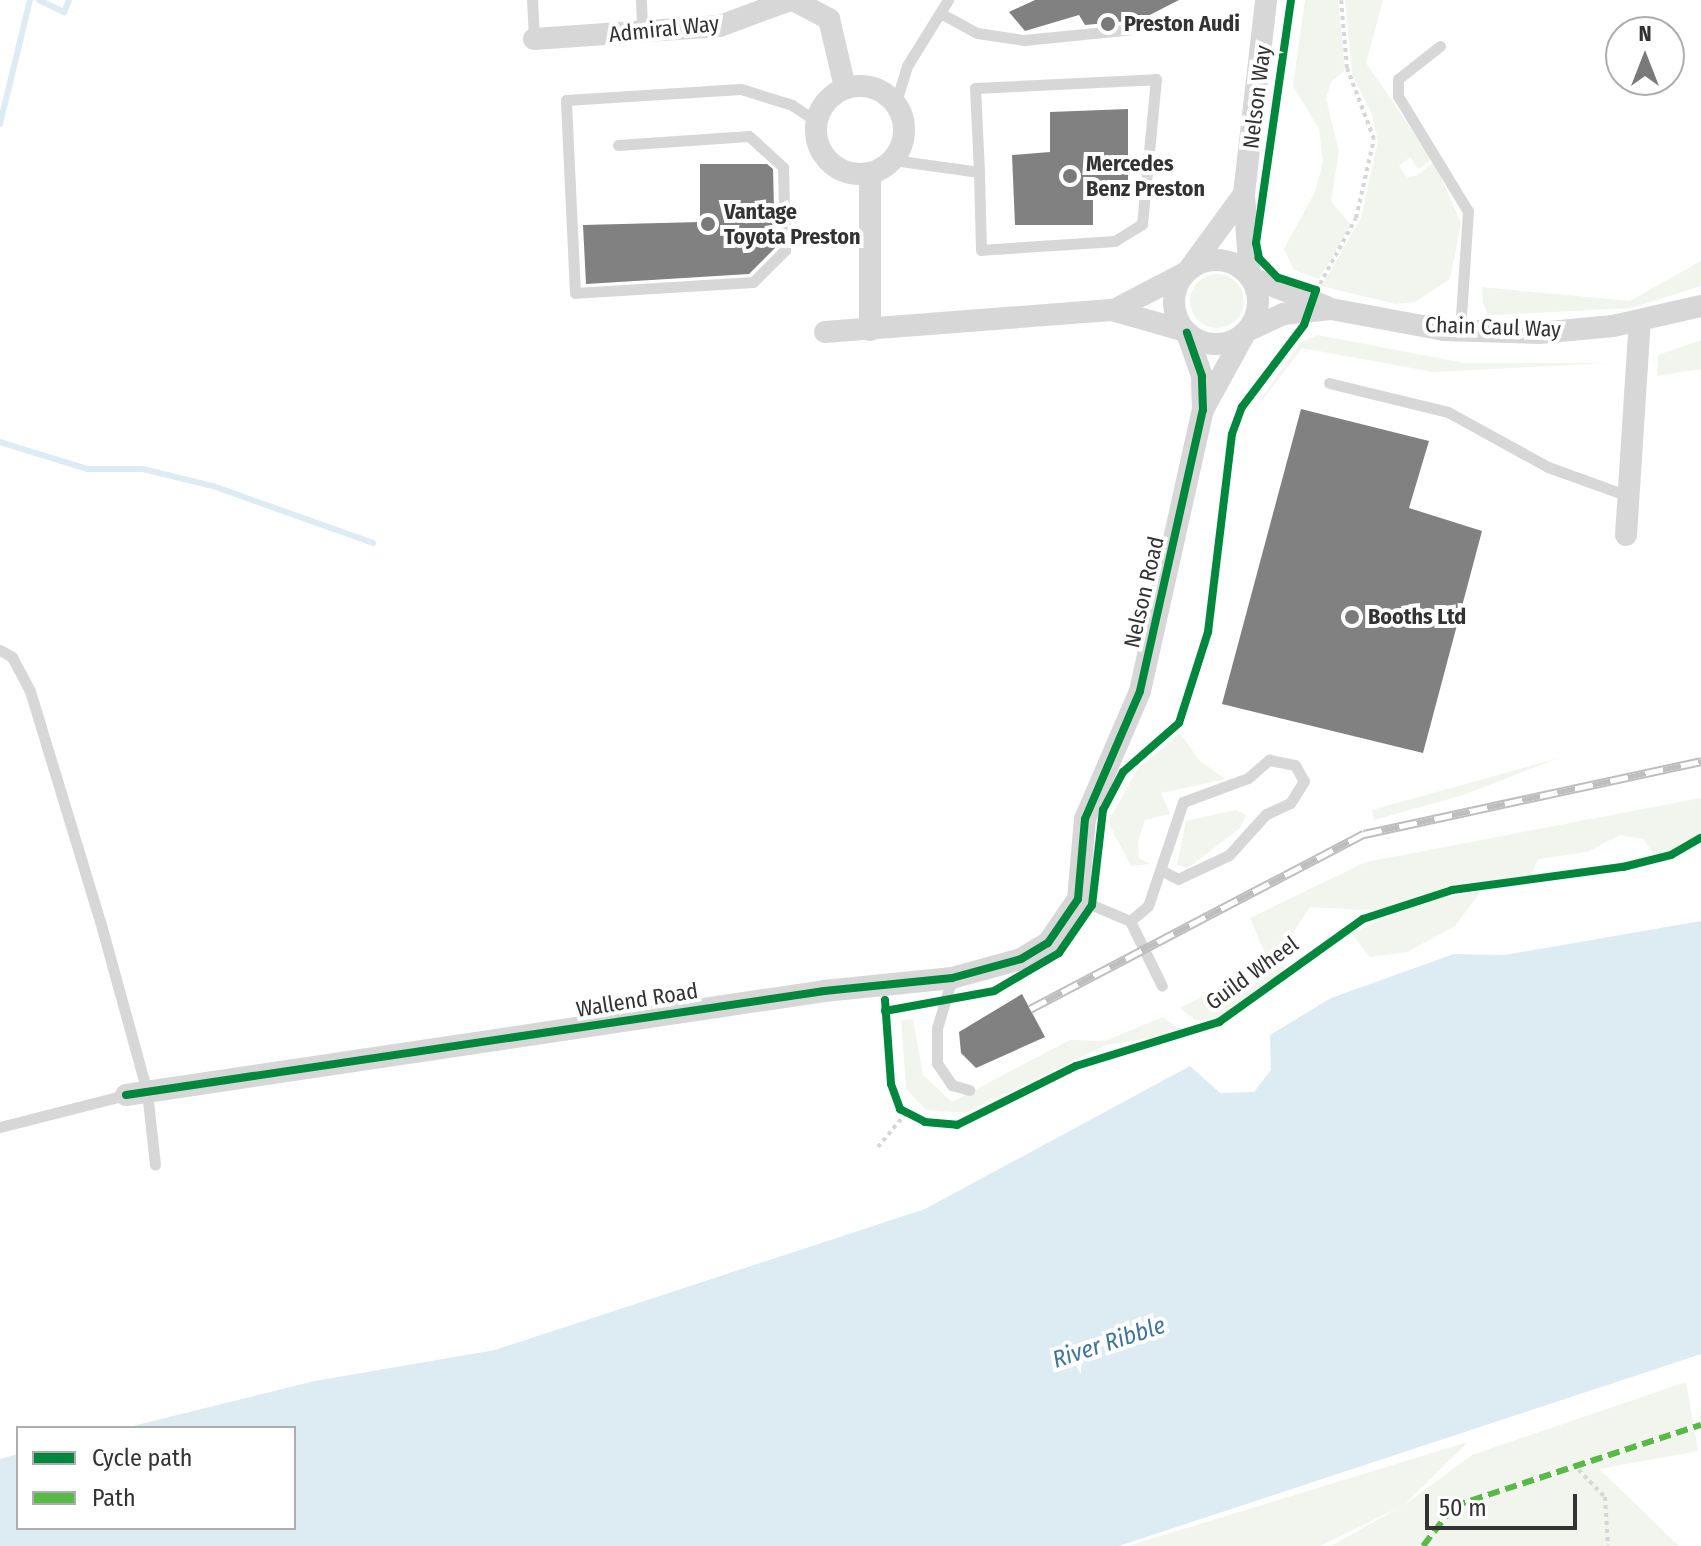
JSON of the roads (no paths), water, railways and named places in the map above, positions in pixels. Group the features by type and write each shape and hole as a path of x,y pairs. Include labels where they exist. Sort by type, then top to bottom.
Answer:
{"street":[{"name":"Nelson Way","path":"1251,277 1244,194 1266,0"},
{"name":"Admiral Way","path":"534,39 720,26 802,2 829,19 845,87"},
{"path":"863,85 896,102 905,133 893,160 870,173 841,170 828,162 819,149 816,121 825,101 845,87 863,85"},
{"path":"870,173 870,330"},
{"name":"Nelson Way","path":"1187,271 1244,194"},
{"path":"825,332 1114,310 1221,344 1246,332 1259,305 1251,277 1214,259 1114,310"},
{"path":"1186,332 1174,308 1187,271"},
{"name":"Chain Caul Way","path":"1251,277 1316,297 1460,330 1539,333 1640,321 1701,306"},
{"name":"Chain Caul Way","path":"1246,332 1316,297"},
{"path":"1626,535 1640,321"},
{"name":"Nelson Road","path":"1084,851 1092,797 1120,748 1140,691 1203,410 1202,376 1186,332"},
{"name":"Nelson Road","path":"1203,410 1246,332"},
{"name":"Wallend Road","path":"136,1093 824,991 952,978 1021,959 1048,943 1078,899 1084,851"}],"lane":[{"path":"532,0 534,39"},
{"path":"641,0 642,33"},
{"path":"896,102 907,66 948,0"},
{"path":"940,13 977,33 1024,40 1173,25"},
{"path":"1440,46 1398,79 1398,96 1468,211 1460,330"},
{"path":"1156,79 1142,224 1115,241 981,250 979,172 975,88 1156,79"},
{"path":"618,145 749,136 783,167 785,250 753,282 575,293 566,100 741,89 792,105 816,121"},
{"path":"893,160 979,172"},
{"path":"1329,383 1448,412 1548,467 1628,496"},
{"path":"0,650 12,657 30,691 155,1165"},
{"path":"1130,921 1148,906 1163,871 1183,802 1248,778 1269,760 1295,765 1304,781 1290,803 1266,814 1229,855 1178,879 1163,871"},
{"path":"1078,899 1130,921 1162,986"},
{"path":"952,978 937,1028 937,1063 952,1085 969,1090"},
{"path":"0,1127 136,1093"}],"water":[{"name":"River Ribble","path":"1701,921 1701,1354 1119,1546 0,1546 0,1459 16,1455 16,1530 296,1530 296,1426 133,1426 315,1381 495,1350 925,1209 1190,1066 1220,1093 1254,1092 1271,1070 1270,1035 1331,998 1454,954 1505,955"}],"waterway":[{"path":"0,124 30,0"},
{"path":"39,0 64,12 69,0"},
{"path":"0,442 88,469 143,469 213,486 373,543"}],"railway":[{"path":"1030,1009 1364,834 1701,761"}],"place":[{"name":"Preston Audi","path":"1108,24"},
{"name":"Mercedes Benz Preston","path":"1070,176"},
{"name":"Vantage Toyota Preston","path":"708,224"},
{"name":"Booths Ltd","path":"1352,617"}]}
